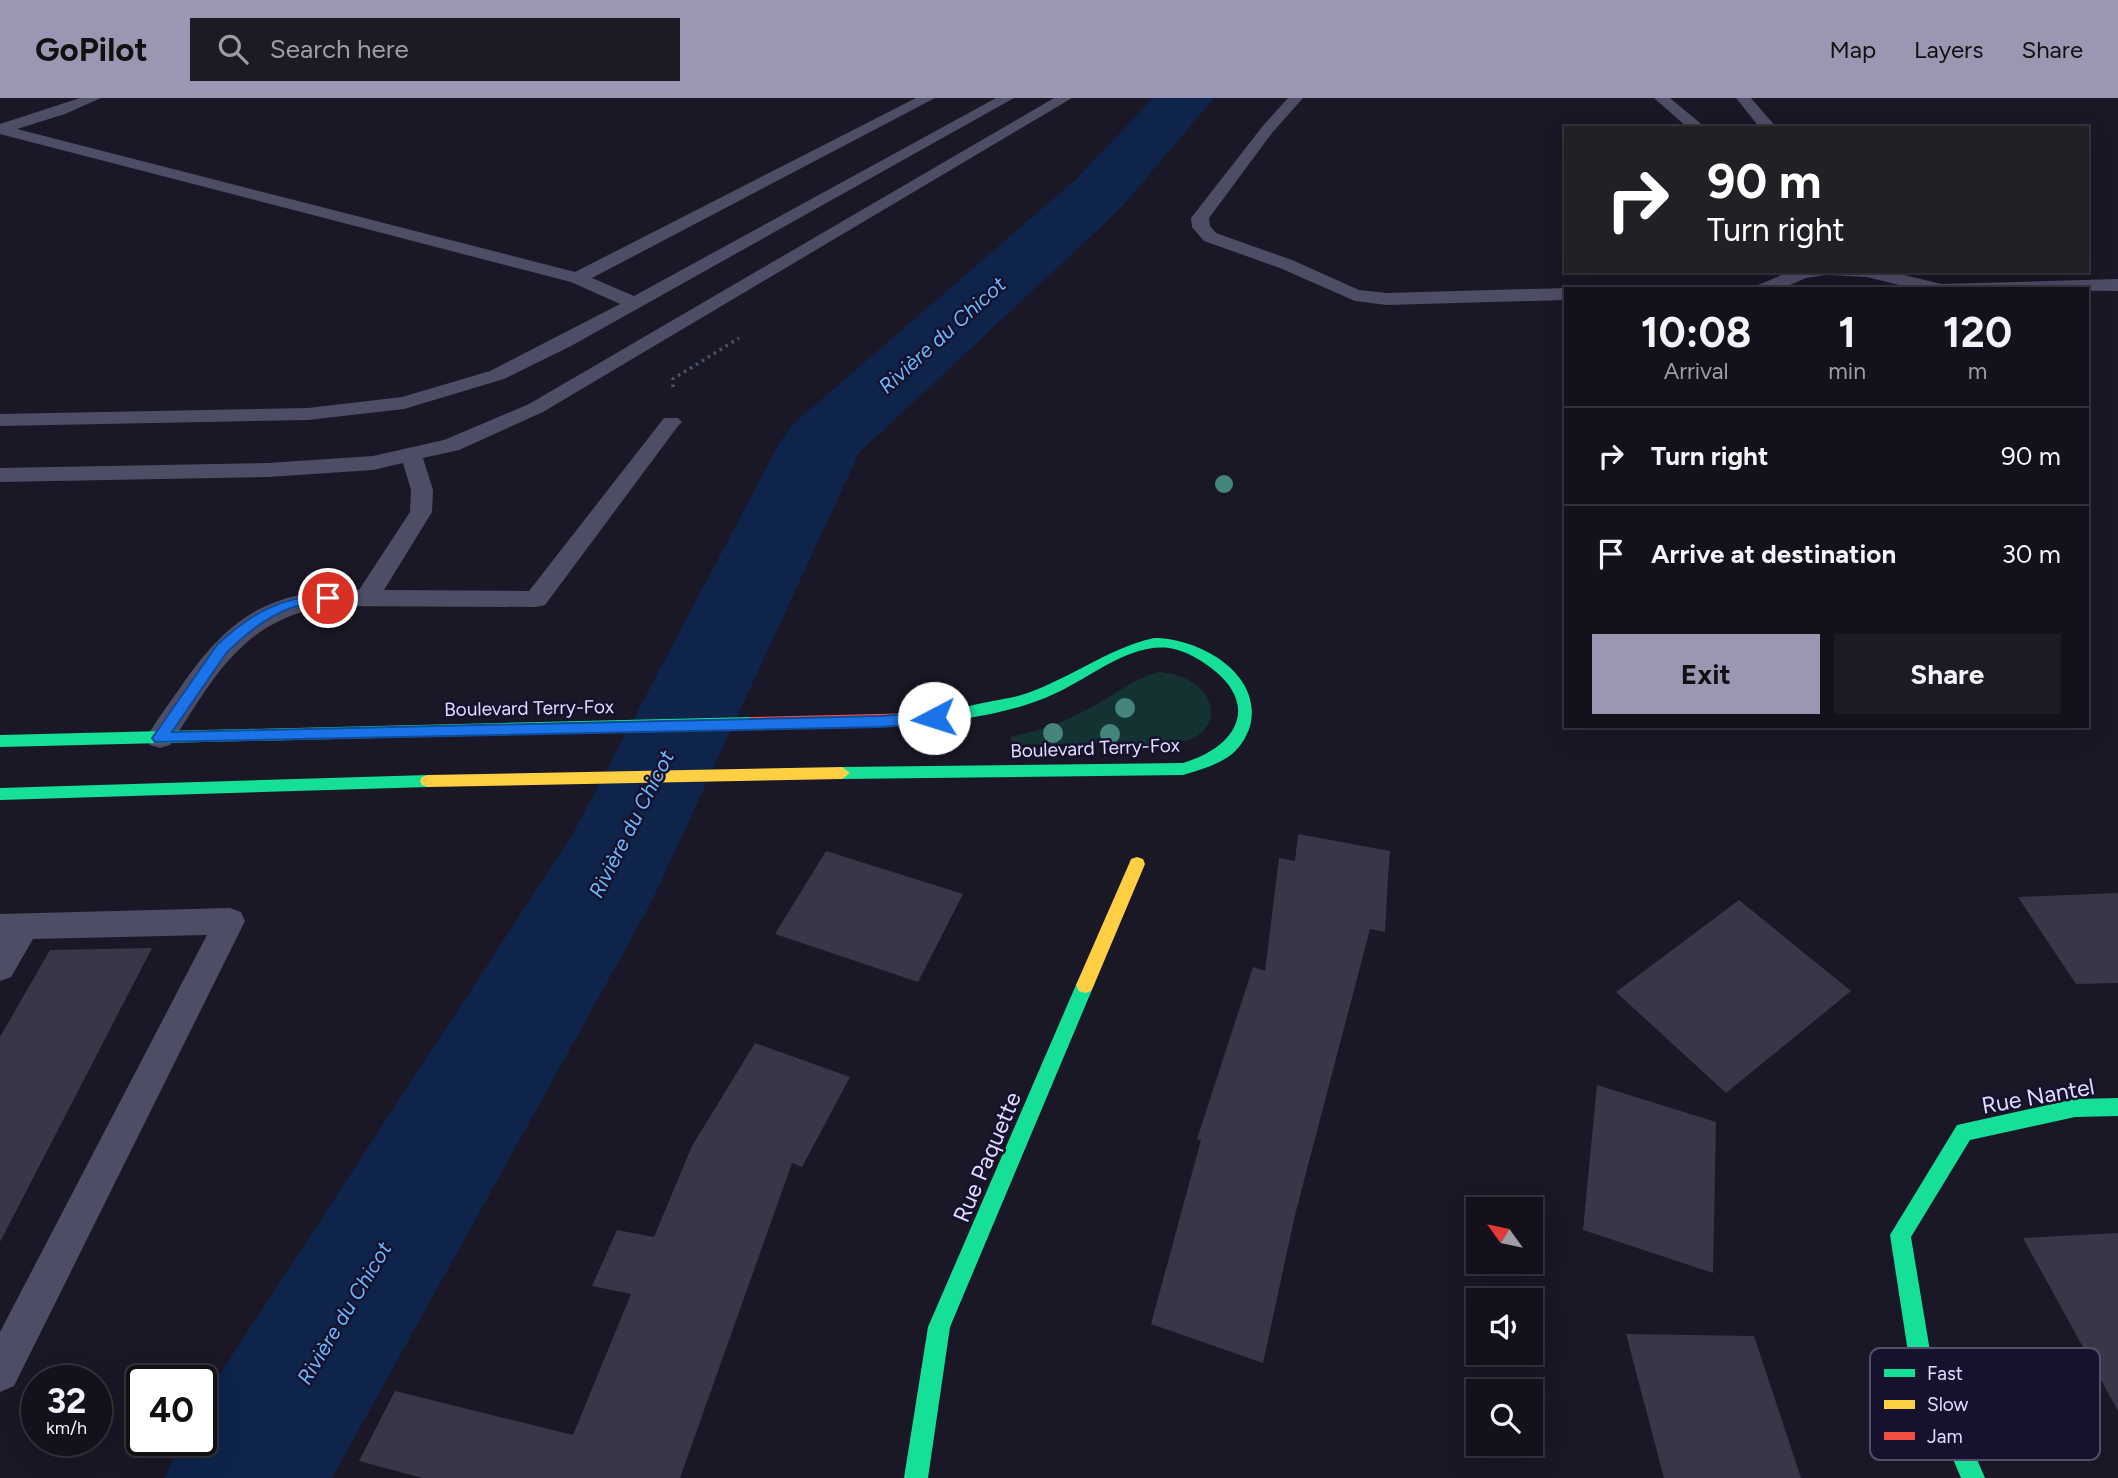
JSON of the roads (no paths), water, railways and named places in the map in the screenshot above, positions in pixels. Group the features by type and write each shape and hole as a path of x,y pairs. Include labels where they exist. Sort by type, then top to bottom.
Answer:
{"street":[{"name":"Boulevard Terry-Fox","path":"0,741 894,721 980,710 1050,690 1145,644 1163,641 1185,644 1206,653 1226,667 1236,679 1243,697 1245,714 1240,732 1228,747 1209,761 1183,769 570,777 0,794"},
{"name":"Rue Paquette","path":"916,1478 939,1327 1137,864"},
{"name":"Rue Nantel","path":"1918,1348 1900,1235 1964,1132 2075,1108 2118,1107"},
{"name":"Rue Nantel","path":"1965,1460 1973,1478"}],"lane":[{"path":"0,129 94,98"},
{"path":"577,278 928,98"},
{"path":"0,420 281,415 404,403 497,375 664,287 1007,98"},
{"path":"0,475 317,469 411,455 451,445 536,408 1065,98"},
{"path":"1296,98 1267,130 1200,218 1201,227 1210,237 1286,264 1355,295 1564,294"},
{"path":"1661,98 1696,126"},
{"path":"1743,98 1767,126"},
{"path":"0,129 577,278 634,303"},
{"path":"1770,287 1802,273"},
{"path":"1871,273 1932,287"},
{"path":"1981,273 2003,287 2118,285"},
{"path":"664,287 710,307"},
{"path":"160,738 222,649 254,622 279,607 302,600 366,598 536,599 671,422"},
{"path":"366,598 421,512 423,484 411,455"},
{"path":"0,967 12,927 230,921 0,1372"}],"waterway":[{"name":"Rivière du Chicot","path":"245,1478 611,870 822,442 1098,194 1185,98"}]}
